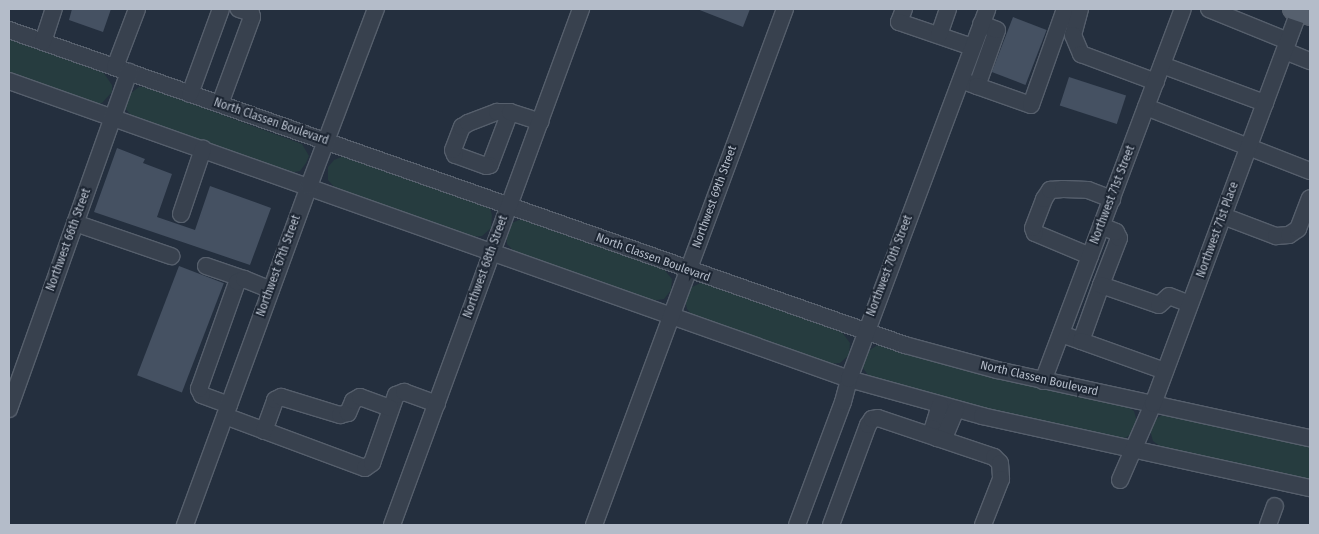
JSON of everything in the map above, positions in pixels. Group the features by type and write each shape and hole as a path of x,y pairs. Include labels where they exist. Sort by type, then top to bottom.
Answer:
{"street":[{"path":"43,42 54,9"},
{"name":"Northwest 66th Street","path":"9,409 112,117 137,9"},
{"path":"190,94 222,9"},
{"path":"220,104 252,17 251,13 239,9"},
{"name":"Northwest 67th Street","path":"185,525 376,9"},
{"name":"Northwest 68th Street","path":"392,525 581,9"},
{"name":"Northwest 69th Street","path":"594,525 785,9"},
{"path":"904,9 899,22 972,47"},
{"path":"939,35 948,9"},
{"name":"Northwest 71st Street","path":"1044,380 1183,9"},
{"path":"1209,9 1286,46 1310,61"},
{"path":"1069,12 1073,34 1080,54 1156,82"},
{"path":"960,80 1031,105 1069,12"},
{"name":"Northwest 71st Place","path":"1120,480 1135,450 1153,404 1286,46 1301,12"},
{"path":"976,86 997,30 984,16"},
{"name":"Northwest 70th Street","path":"797,525 843,402 865,333 984,16"},
{"name":"North Classen Boulevard","path":"9,30 865,333 949,358 1310,438"},
{"path":"1162,65 1265,103"},
{"path":"9,81 849,379 948,407 1310,488"},
{"path":"1146,107 1310,171"},
{"path":"510,112 540,122"},
{"path":"181,214 203,149"},
{"path":"1090,256 1035,233 1034,228 1042,206 1050,190 1088,190 1112,199"},
{"path":"1223,216 1276,236 1289,236 1298,229 1310,198"},
{"path":"75,223 171,256"},
{"path":"1081,341 1119,238 1116,232 1102,226"},
{"path":"206,266 271,290"},
{"path":"244,279 237,282 198,389 202,395 264,431 365,468 372,463 393,398 399,392 436,404"},
{"path":"1101,285 1159,305 1169,296 1190,304"},
{"path":"1061,334 1165,370"},
{"path":"264,431 275,400 281,397 340,415 348,413 353,401 360,397 390,408"},
{"path":"937,438 933,428 948,407"},
{"path":"831,525 868,425 872,419 878,418 994,458 1000,463 1001,479 983,525"},
{"path":"1268,525 1275,506"}],"green space":[{"path":"9,39 103,72 112,85 112,92 102,103 94,104 9,74"},
{"path":"139,87 146,87 302,144 309,156 306,163 300,171 288,173 133,118 126,109 127,96"},
{"path":"344,156 484,204 490,208 492,215 491,228 482,236 472,237 335,188 328,180 328,167 334,160"},
{"path":"521,219 662,267 672,279 671,290 664,299 651,301 514,251 507,244 506,234 512,223"},
{"path":"701,283 841,331 850,343 849,355 840,363 828,364 694,317 687,309 685,299 692,287"},
{"path":"878,345 956,367 1124,405 1134,411 1137,422 1133,433 1125,438 1118,439 961,404 870,378 863,368 863,361 868,351"},
{"path":"1162,415 1170,415 1310,445 1310,481 1164,449 1153,441 1151,434 1151,427 1156,419"}],"building":[{"path":"72,9 111,9 103,32 69,20"},
{"path":"697,9 750,9 743,27"},
{"path":"1013,17 1047,30 1025,85 992,72"},
{"path":"1069,77 1126,96 1117,124 1060,106"},
{"path":"117,148 145,159 143,163 172,174 157,217 195,230 210,186 271,208 250,265 94,212"},
{"path":"179,266 224,283 182,392 137,375"}]}
